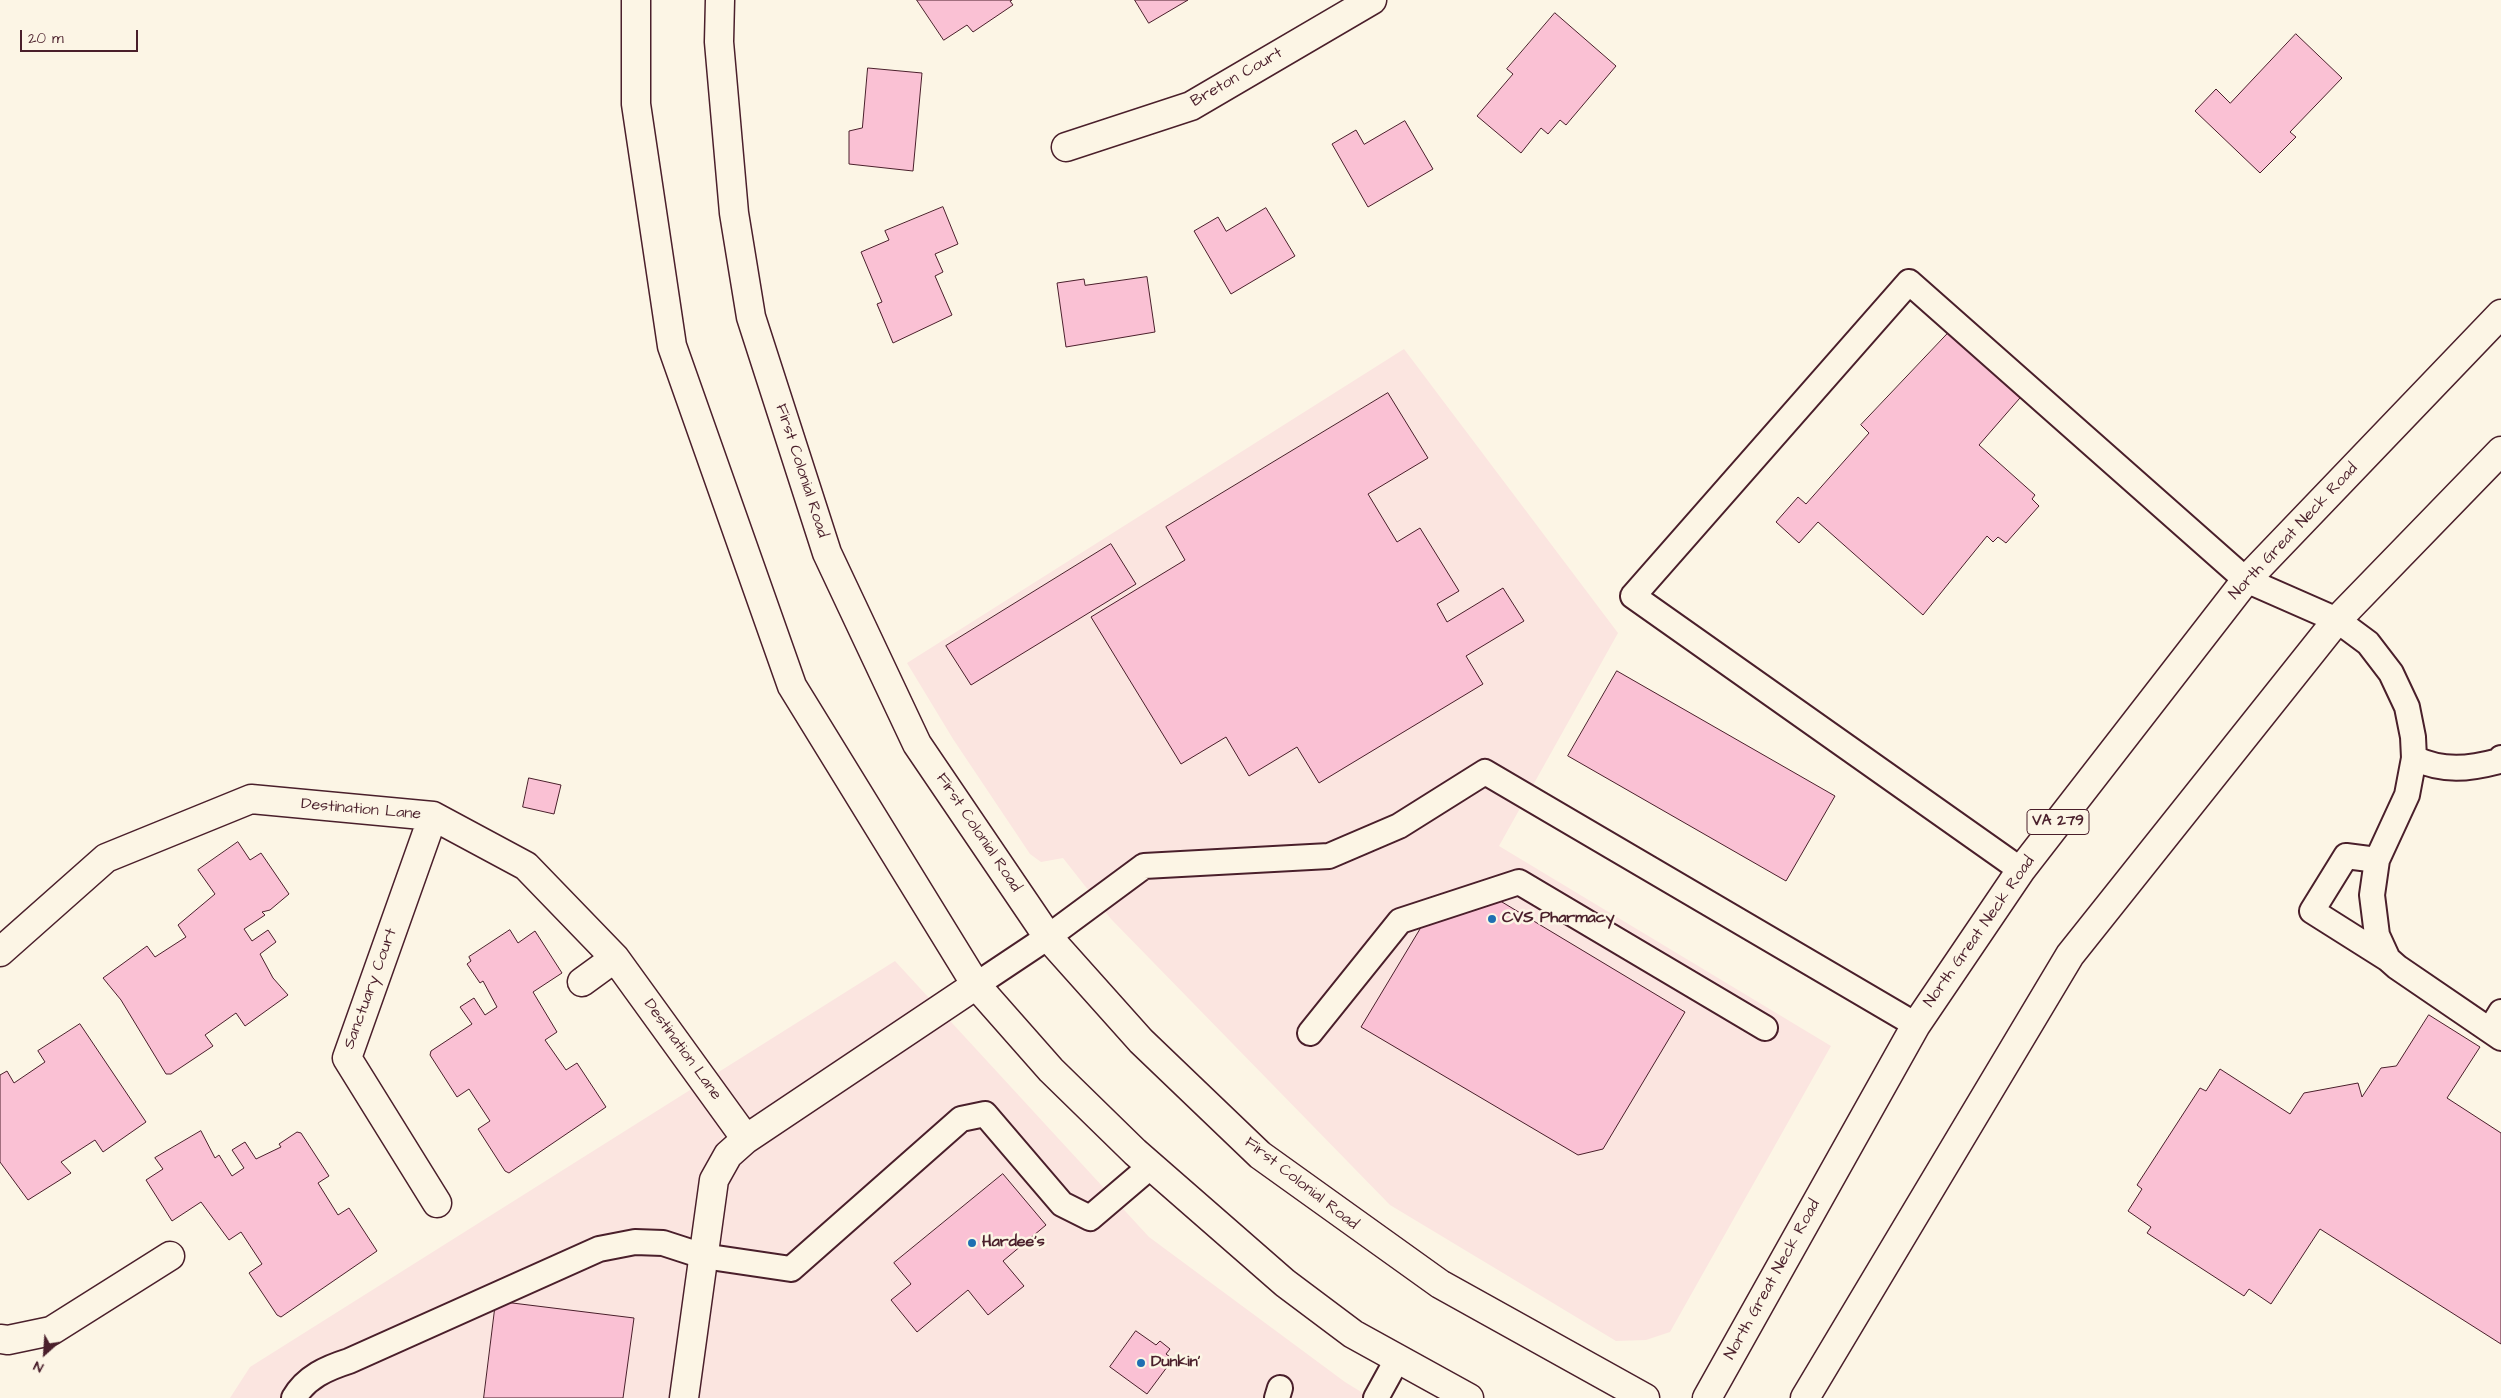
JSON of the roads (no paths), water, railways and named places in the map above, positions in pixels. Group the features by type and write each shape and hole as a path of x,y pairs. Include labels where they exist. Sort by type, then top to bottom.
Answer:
{"main road":[{"path":"636,0 636,104 672,346 792,686 976,985 1051,1070 1151,1166 1285,1283 1353,1334 1469,1398"},
{"name":"First Colonial Road","path":"720,0 720,42 734,213 751,317 827,553 917,744 1048,937 1141,1041 1260,1156 1347,1220 1440,1284 1645,1398"},
{"name":"Breton Court","path":"1066,147 1191,106 1372,0"},
{"name":"North Great Neck Road","path":"1707,1398 1916,1025 2021,870 2246,580 2501,314"},
{"path":"1805,1398 2070,955 2337,620 2501,451"},
{"name":"Destination Lane","path":"0,952 106,858 251,799 433,816 526,866 615,958 746,1139"},
{"name":"Sanctuary Court","path":"433,816 347,1058 437,1203"},
{"path":"582,982 615,958"},
{"path":"684,1398 714,1180 728,1155 746,1139 976,985"},
{"path":"0,1339 8,1340 51,1331 170,1256"}],"lane":[{"path":"2021,870 1633,596 1909,282 2246,580 2337,620 2368,643 2391,673 2408,707 2414,758 2408,796 2377,860 2372,895 2377,935 2388,959"},
{"path":"2414,758 2443,768 2468,769 2499,761 2501,758"},
{"path":"976,985 1048,937 1144,866 1329,856 1399,826 1485,772 1916,1025"},
{"path":"2377,860 2346,856 2312,911 2388,959 2397,967 2497,1027"},
{"path":"1310,1033 1400,921 1520,882 1765,1028"},
{"path":"294,1398 298,1390 323,1369 349,1361 600,1249 635,1242 663,1243 703,1256 791,1269 961,1119 985,1114 1062,1204 1090,1218 1151,1166"},
{"path":"1376,1398 1398,1358"}],"place":[{"name":"CVS Pharmacy","path":"1492,919"},
{"name":"Hardee's","path":"972,1243"},
{"name":"Dunkin'","path":"1141,1363"}]}
